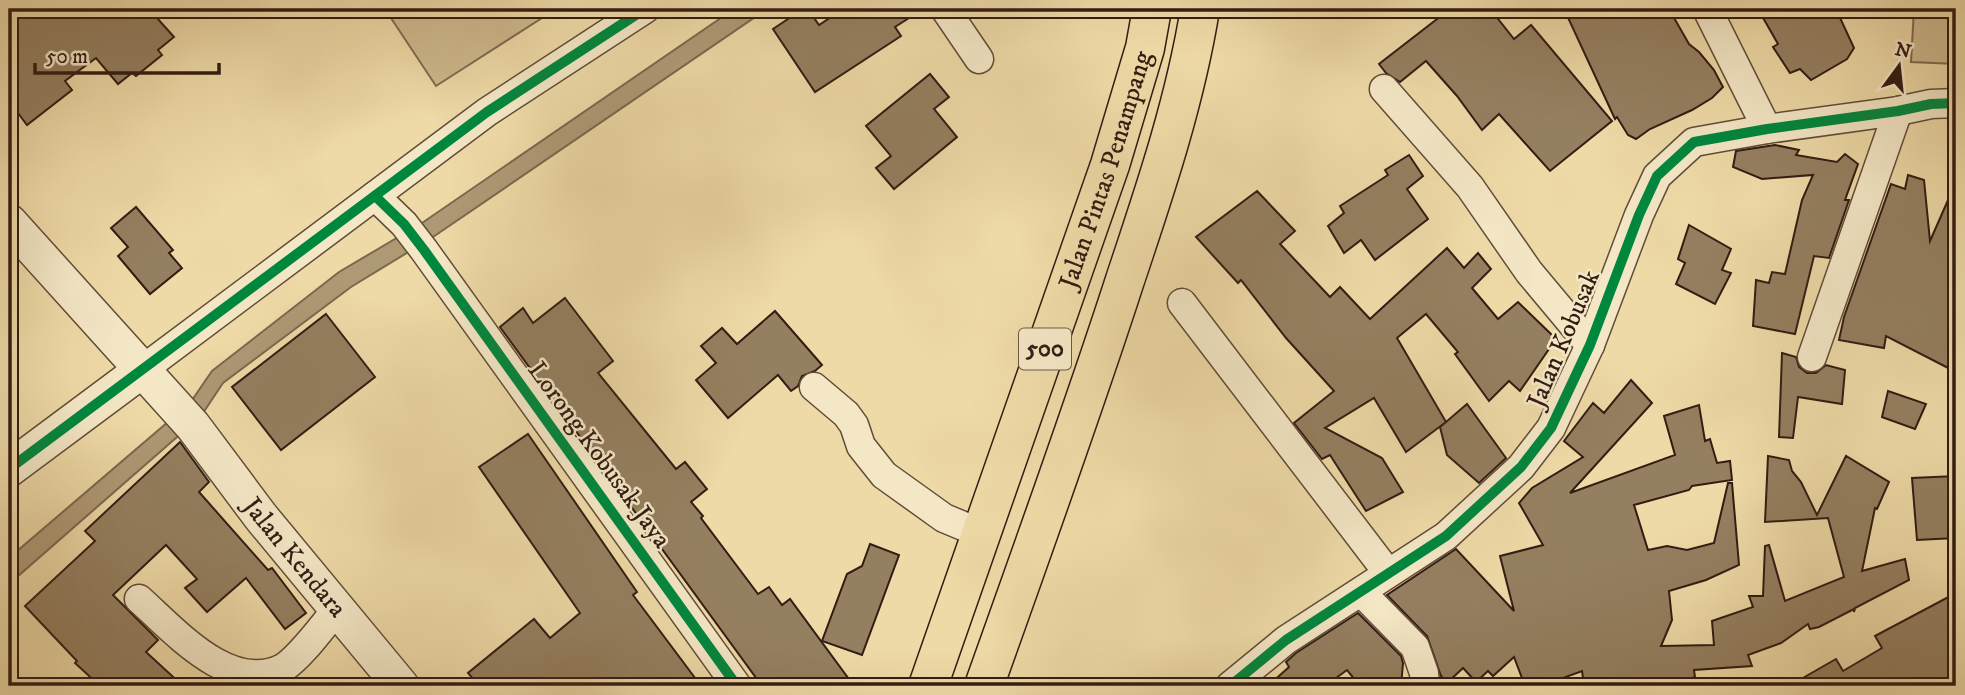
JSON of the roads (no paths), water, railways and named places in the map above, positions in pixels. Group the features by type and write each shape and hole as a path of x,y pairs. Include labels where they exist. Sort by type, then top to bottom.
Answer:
{"main road":[{"name":"Jalan Pintas Penampang","path":"928,686 1110,165 1145,48 1152,9"},
{"name":"Jalan Pintas Penampang","path":"984,686 1098,364 1179,112 1200,9"}],"street":[{"path":"13,460 142,370 487,112 645,9"},
{"path":"945,9 979,59"},
{"path":"1707,9 1767,129"},
{"path":"1384,89 1470,187 1529,272 1590,345"},
{"name":"Jalan Kobusak","path":"1230,686 1286,640 1446,536 1521,467 1552,428 1590,345 1639,215 1657,176 1694,142 1931,104 1956,103"},
{"path":"1812,357 1898,111"},
{"name":"Lorong Kobusak Jaya","path":"375,195 404,224 424,250 737,686"},
{"name":"Jalan Kendara","path":"9,222 184,415 261,517 401,686"},
{"path":"1182,303 1388,573"},
{"path":"814,387 846,414 854,425 861,446 884,475 944,518 980,533"},
{"path":"1360,592 1415,647 1424,673 1425,686"},
{"path":"139,598 206,660 243,677 264,676 284,668 338,608"}]}
